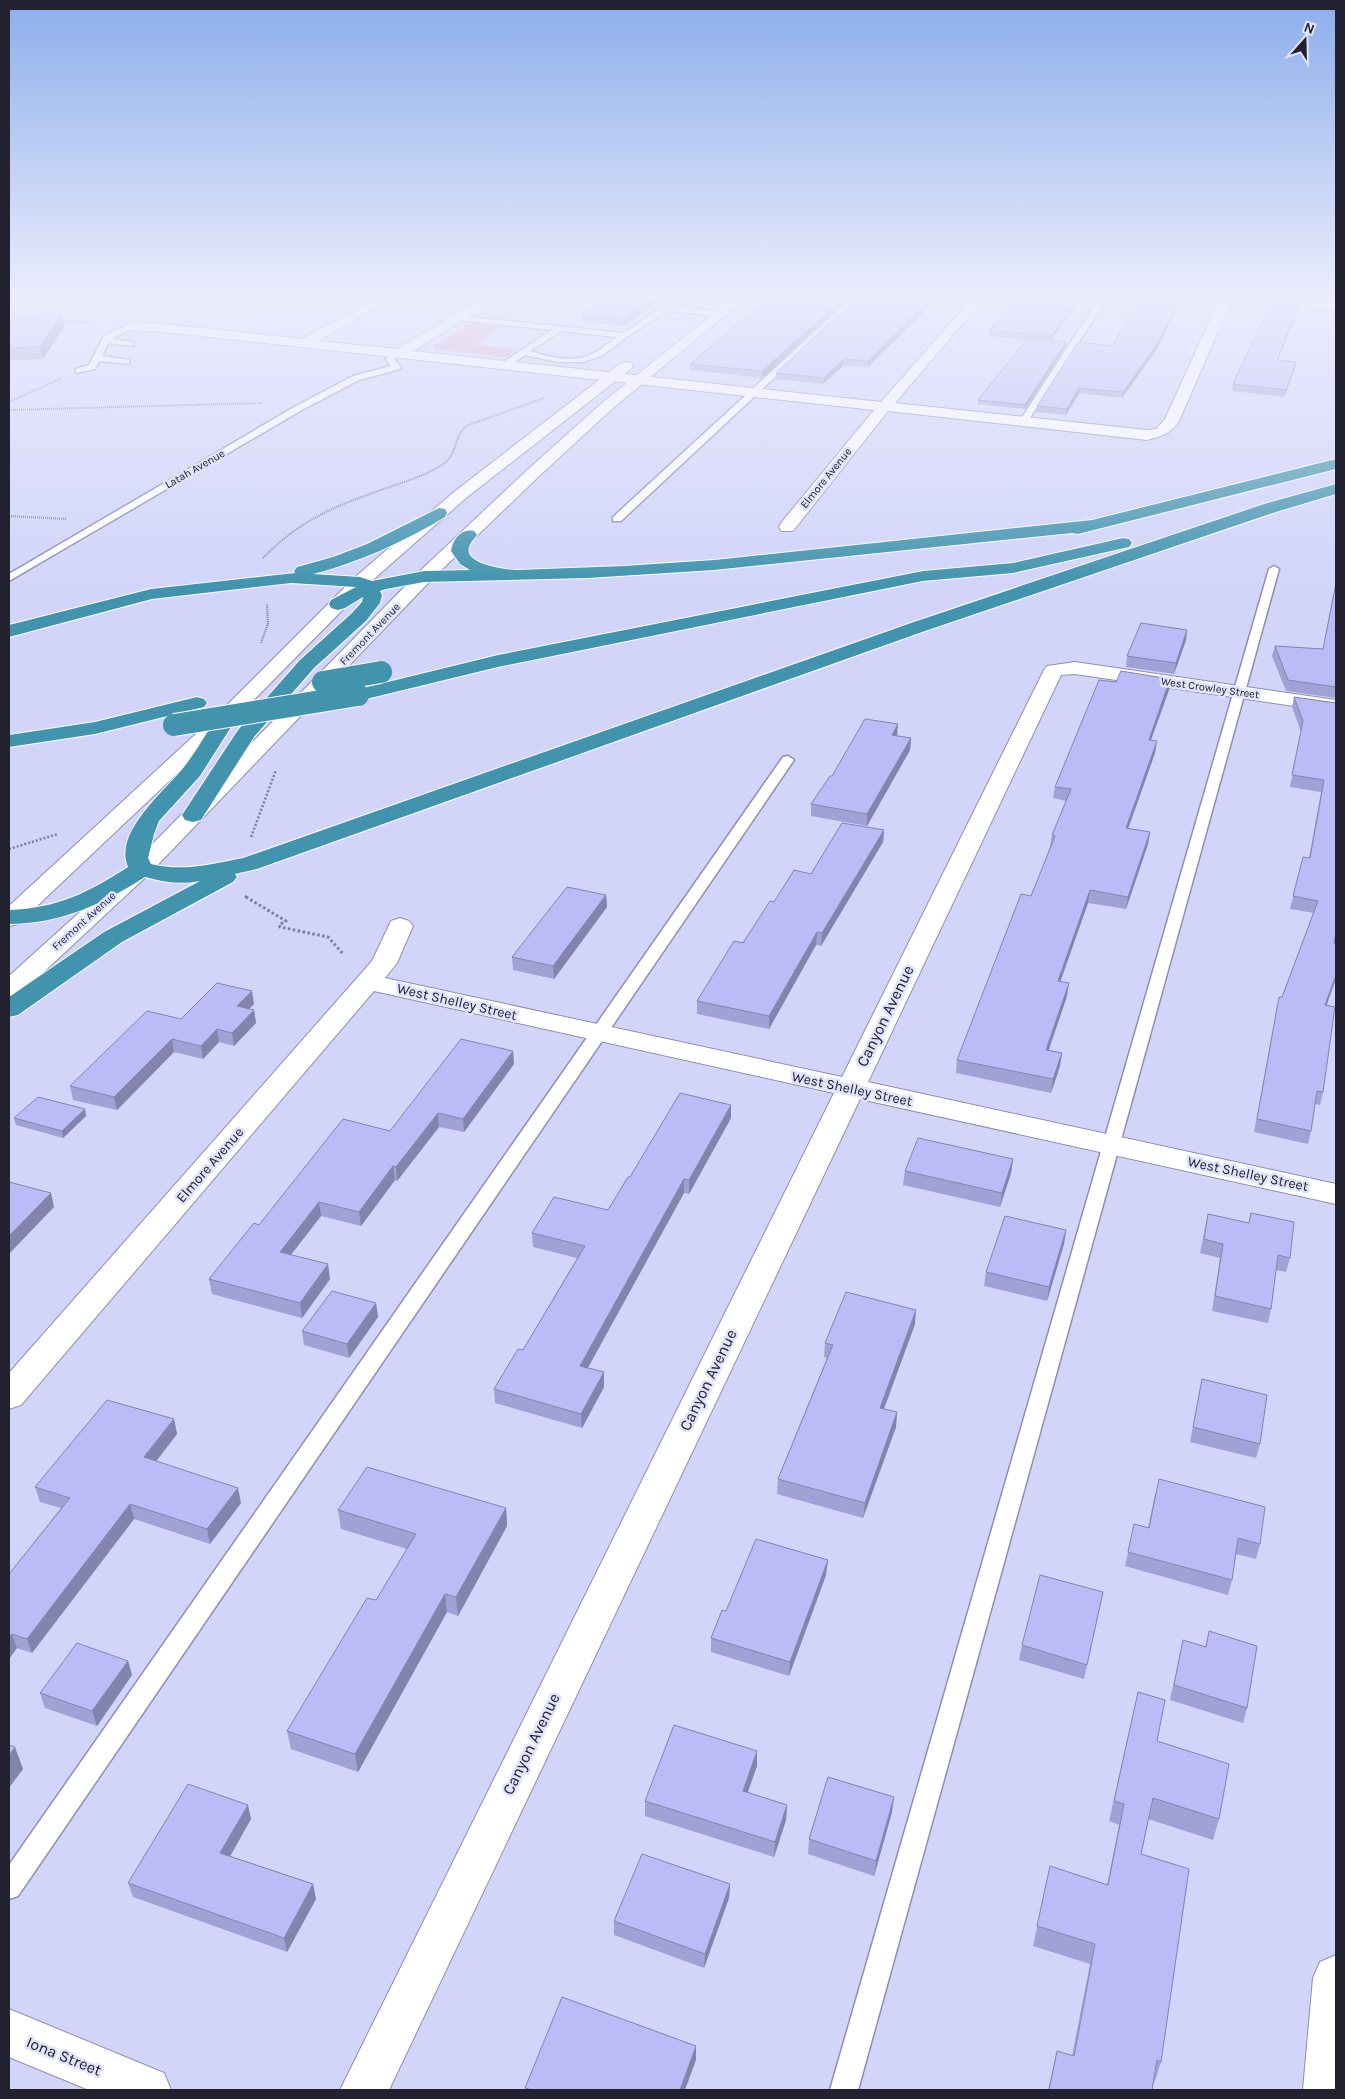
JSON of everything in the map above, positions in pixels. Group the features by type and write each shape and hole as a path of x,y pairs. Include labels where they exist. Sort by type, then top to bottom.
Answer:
{"highway":[{"path":"923,576 975,554 1336,464"},
{"path":"9,918 41,916 73,908 105,893 141,869 165,875 188,876 249,864 908,630 1270,508 1336,489"},
{"path":"95,728 174,725 358,695 498,662 923,576 1013,568 1270,508"},
{"path":"262,580 313,568 374,548 405,534 439,513"},
{"path":"9,631 151,594 262,580 313,578 365,585 426,575 514,576 659,569 855,553 1096,525"},
{"path":"468,536 460,546 460,554 465,561 489,571 514,576"},
{"path":"338,604 365,585"},
{"path":"193,815 245,734 307,664 371,603 373,595 365,585"},
{"path":"9,741 95,728 197,703 381,672 498,662"},
{"path":"141,869 136,858 142,834 149,819 192,772 230,713"},
{"path":"9,1009 113,937 249,864"}],"street":[{"path":"365,585 439,513 592,392"},
{"name":"Fremont Avenue","path":"9,990 141,869 426,575 586,424 623,392"},
{"path":"753,392 1147,435 1161,432 1172,421 1184,392"},
{"name":"Elmore Avenue","path":"786,526 897,392"},
{"path":"9,918 230,713 338,604"},
{"name":"West Crowley Street","path":"1054,670 1075,668 1336,706"},
{"name":"Canyon Avenue","path":"364,2090 1054,670"},
{"name":"Elmore Avenue","path":"9,1396 384,963 400,926"},
{"name":"West Shelley Street","path":"368,982 1336,1194"},
{"path":"1327,2090 1336,1978"},
{"name":"Iona Street","path":"9,2034 147,2090"}],"lane":[{"name":"Latah Avenue","path":"9,578 329,392"},
{"path":"617,519 753,392"},
{"path":"1023,422 1042,392"},
{"path":"844,2090 1274,569"},
{"path":"9,1887 788,760"}],"path":[{"path":"9,402 32,392"},
{"path":"261,560 286,534 305,522 331,509 444,464 455,453 457,434 466,426 550,396"},
{"path":"9,410 280,402 316,399"},
{"path":"9,516 77,519 121,512"},
{"path":"268,910 286,921 280,927 328,937 344,955"}],"building":[{"path":"984,392 1033,392 1025,405 978,400"},
{"path":"1046,392 1077,392 1067,409 1037,406"},
{"path":"1336,583 1336,687 1288,680 1275,646 1323,649"},
{"path":"1141,623 1187,630 1176,663 1127,656"},
{"path":"1121,671 1170,679 1149,740 1157,741 1126,828 1150,832 1128,897 1090,890 1058,981 1069,983 1046,1050 1062,1053 1053,1079 957,1060 1021,894 1031,896 1055,836 1052,835 1071,789 1055,787 1099,680 1116,682"},
{"path":"1294,697 1336,703 1336,933 1334,943 1336,944 1336,975 1325,1005 1335,1007 1323,1092 1317,1091 1311,1131 1257,1119 1279,997 1282,997 1318,901 1293,896 1303,857 1310,858 1324,780 1292,775 1303,721"},
{"path":"865,719 898,724 892,735 911,738 867,814 811,804 830,776 832,776"},
{"path":"842,823 884,830 822,933 817,932 769,1016 697,1001 734,941 743,943 770,901 774,902 794,870 811,874"},
{"path":"567,887 606,895 553,966 512,957"},
{"path":"217,983 252,991 237,1006 254,1010 232,1033 217,1029 201,1046 172,1039 114,1097 70,1086 147,1011 181,1019"},
{"path":"461,1039 513,1051 463,1119 438,1113 396,1167 393,1166 359,1212 319,1202 280,1252 328,1264 300,1303 209,1279 254,1223 259,1225 343,1119 390,1131"},
{"path":"680,1093 731,1105 689,1180 684,1179 580,1366 604,1372 581,1414 494,1389 518,1349 523,1350 585,1246 532,1233 554,1197 608,1210"},
{"path":"38,1097 85,1109 62,1131 14,1118"},
{"path":"918,1138 1013,1159 1002,1193 905,1171"},
{"path":"9,1182 51,1193 9,1236"},
{"path":"1251,1213 1294,1222 1290,1258 1278,1255 1271,1309 1215,1296 1223,1244 1204,1239 1208,1214 1249,1223"},
{"path":"1005,1216 1066,1230 1049,1287 986,1272"},
{"path":"332,1291 376,1303 347,1344 302,1331"},
{"path":"846,1292 916,1310 880,1408 897,1412 865,1503 778,1479 833,1345 825,1343"},
{"path":"1202,1379 1267,1395 1260,1444 1193,1427"},
{"path":"107,1400 174,1419 144,1457 238,1488 207,1529 130,1504 27,1639 12,1634 9,1638 9,1574 70,1498 35,1487"},
{"path":"367,1467 506,1508 456,1597 445,1594 355,1754 287,1731 367,1598 376,1600 416,1534 338,1510"},
{"path":"1159,1479 1265,1507 1260,1544 1238,1538 1232,1580 1128,1552 1134,1524 1149,1528"},
{"path":"756,1539 828,1560 790,1662 711,1638 722,1610 726,1611"},
{"path":"1040,1575 1103,1592 1087,1665 1022,1645"},
{"path":"1209,1631 1257,1646 1247,1708 1174,1685 1183,1640 1206,1647"},
{"path":"77,1643 128,1661 92,1711 40,1693"},
{"path":"1138,1692 1165,1700 1157,1741 1229,1764 1219,1819 1153,1798 1141,1854 1189,1869 1161,2062 1157,2060 1152,2090 1049,2090 1057,2051 1074,2056 1095,1944 1037,1926 1050,1866 1108,1885 1124,1804 1114,1801"},
{"path":"674,1725 757,1751 743,1791 787,1805 775,1842 645,1801"},
{"path":"9,1745 15,1747 9,1756"},
{"path":"828,1777 894,1797 876,1861 809,1839"},
{"path":"188,1784 248,1805 220,1853 313,1884 284,1938 128,1883"},
{"path":"642,1854 730,1884 705,1954 614,1921"},
{"path":"562,1997 696,2046 680,2090 532,2090 525,2088"}]}
